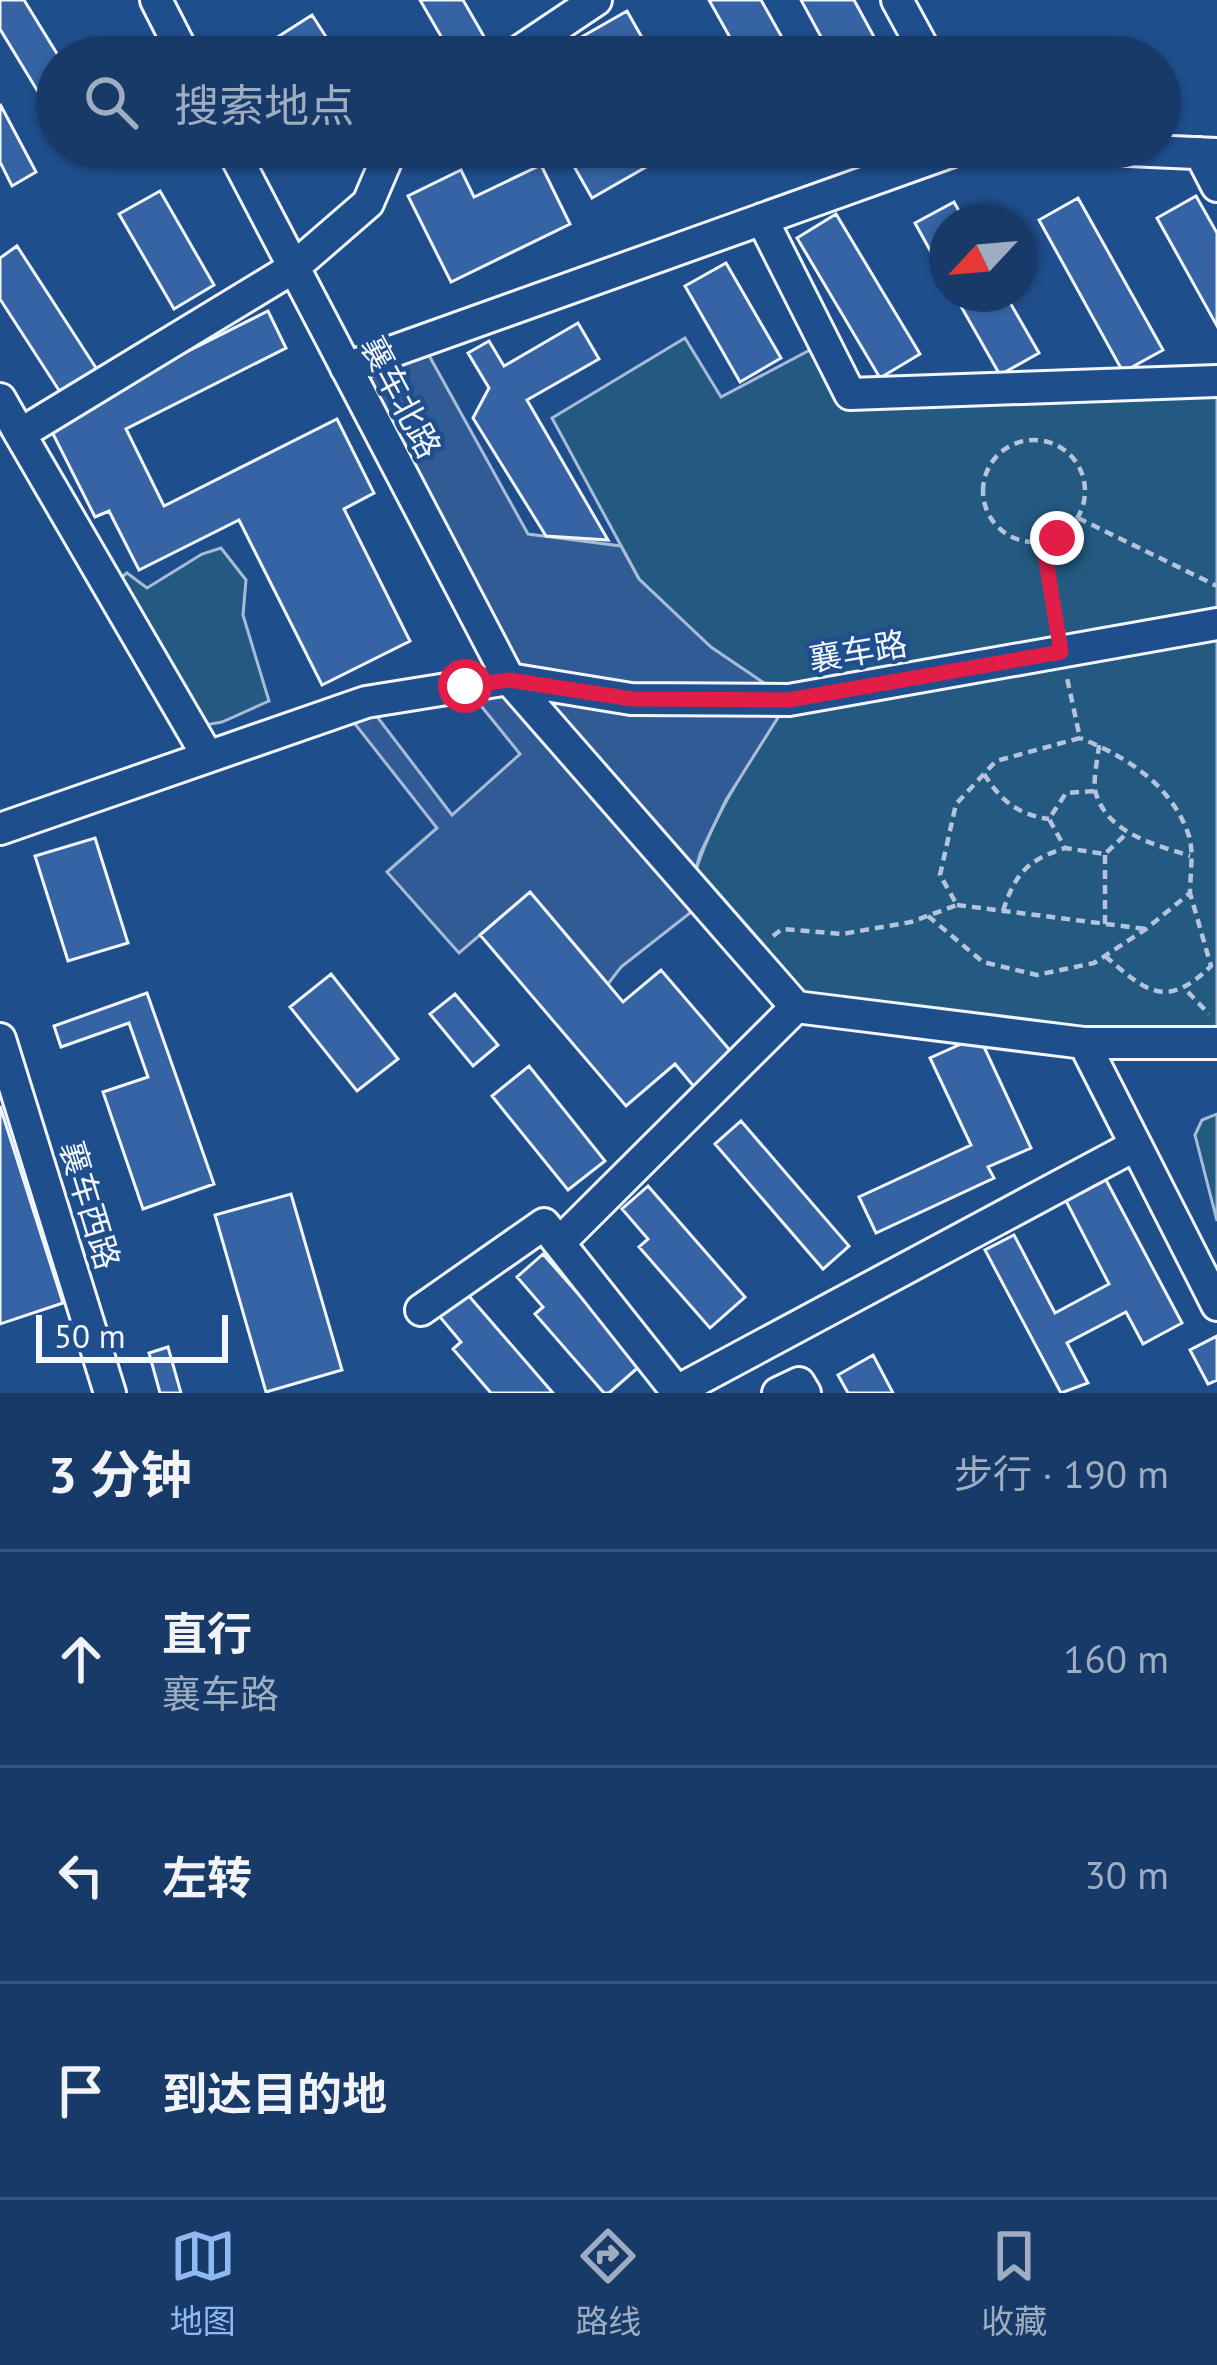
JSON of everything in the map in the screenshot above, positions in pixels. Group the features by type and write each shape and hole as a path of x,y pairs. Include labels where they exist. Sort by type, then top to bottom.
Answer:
{"street":[{"path":"156,0 174,36"},
{"path":"542,36 596,0"},
{"path":"897,0 917,36"},
{"path":"1208,154 1217,186"},
{"name":"襄车北路","path":"242,168 509,680 796,1007"},
{"path":"20,434 293,268 368,203 383,168"},
{"path":"346,368 905,168"},
{"path":"762,219 850,394 1217,381"},
{"path":"0,399 208,757"},
{"name":"襄车路","path":"0,829 366,702 509,680 632,699 789,700 1217,624"},
{"path":"559,1244 796,1007 1084,1043 1217,1043"},
{"name":"襄车西路","path":"0,1039 110,1393"},
{"path":"1084,1043 1217,1305"},
{"path":"421,1310 544,1224 677,1392 1134,1146"},
{"path":"778,1393 800,1383 805,1393"}],"path":[{"path":"1038,440 1070,454 1085,484 1078,518 1057,538 1043,542 1009,537 986,511 982,494 984,476 1004,448 1038,440"},
{"path":"1078,518 1217,586"},
{"path":"1043,542 1080,737"},
{"path":"957,905 940,875 956,804 996,761 1080,737 1121,755 1169,795 1191,840 1190,893 1211,966 1186,990 1165,993 1138,984 1105,956"},
{"path":"1100,746 1094,791 1114,824 1190,856"},
{"path":"984,774 1000,800 1027,816 1049,819"},
{"path":"1049,819 1066,793 1094,791"},
{"path":"1049,819 1065,848"},
{"path":"1105,924 1106,854 1128,832"},
{"path":"1003,911 1014,879 1042,855 1065,848 1106,854"},
{"path":"928,916 983,962 1037,975 1094,963 1190,893"},
{"path":"750,954 782,929 842,934 957,905 1146,929"}],"shaded area":[{"path":"685,338 721,397 810,350 850,406 1217,390 1217,1043 796,1007 691,887 720,813 789,700 711,648 639,579 552,418"},
{"path":"421,341 528,534 621,546 639,579 711,647 789,700 726,800 700,854 691,887 704,902 621,967 608,984 530,892 459,953 387,872 437,828 344,710 366,702 452,815 520,754 465,686 508,680 346,368"},
{"path":"221,548 246,580 243,615 269,701 222,722 177,730 97,596 127,573 147,588 202,554"},
{"path":"1217,1114 1217,1221 1195,1135 1202,1120"}],"building":[{"path":"0,0 24,0 46,36 36,36 36,88 0,29"},
{"path":"420,0 463,0 484,36 441,36"},
{"path":"709,0 761,0 781,36 729,36"},
{"path":"801,0 854,0 874,36 821,36"},
{"path":"627,11 641,36 583,36"},
{"path":"312,15 326,36 279,36"},
{"path":"0,104 36,172 12,186 0,162"},
{"path":"542,168 570,224 451,282 408,196 461,170 474,197"},
{"path":"575,168 644,168 592,198"},
{"path":"160,191 214,285 174,309 119,214"},
{"path":"1196,196 1217,233 1217,326 1157,218"},
{"path":"1078,198 1163,350 1123,372 1039,220"},
{"path":"836,214 920,354 880,378 797,238"},
{"path":"929,215 929,248 915,223"},
{"path":"17,246 98,371 62,395 0,299 0,258"},
{"path":"726,263 781,358 740,382 685,286"},
{"path":"268,311 286,348 126,429 164,506 337,419 374,493 344,509 410,641 322,685 239,520 139,570 109,511 95,517 47,422"},
{"path":"964,312 1015,312 1039,353 1000,375"},
{"path":"578,323 599,359 527,400 608,540 546,536 473,418 489,388 468,353 489,341 504,366"},
{"path":"95,838 128,943 68,961 35,856"},
{"path":"530,892 623,1002 661,970 734,1055 695,1088 675,1064 626,1106 480,935"},
{"path":"331,974 398,1059 357,1091 290,1007"},
{"path":"147,993 214,1184 143,1209 103,1092 148,1077 129,1023 61,1047 54,1026"},
{"path":"455,994 498,1045 473,1066 430,1014"},
{"path":"979,1036 1031,1148 988,1167 994,1178 876,1233 859,1197 971,1145 930,1058"},
{"path":"529,1066 605,1161 568,1190 492,1096"},
{"path":"0,1106 63,1303 0,1324"},
{"path":"741,1121 849,1246 823,1269 715,1144"},
{"path":"1106,1180 1182,1323 1143,1344 1126,1312 1067,1343 1088,1383 1061,1393 985,1250 1014,1235 1055,1313 1109,1284 1066,1201"},
{"path":"648,1186 745,1297 710,1328 639,1247 648,1239 622,1209"},
{"path":"291,1194 342,1370 266,1392 215,1215"},
{"path":"543,1254 641,1365 609,1393 604,1393 535,1314 543,1307 517,1277"},
{"path":"462,1288 553,1393 491,1393 453,1349 461,1342 435,1311"},
{"path":"1217,1336 1217,1380 1208,1384 1190,1350"},
{"path":"168,1347 181,1393 160,1393 149,1353"},
{"path":"873,1355 893,1393 848,1393 838,1375"}],"route":[{"path":"465,686 509,680 632,699 789,700 1061,652 1043,542 1057,538"}]}
